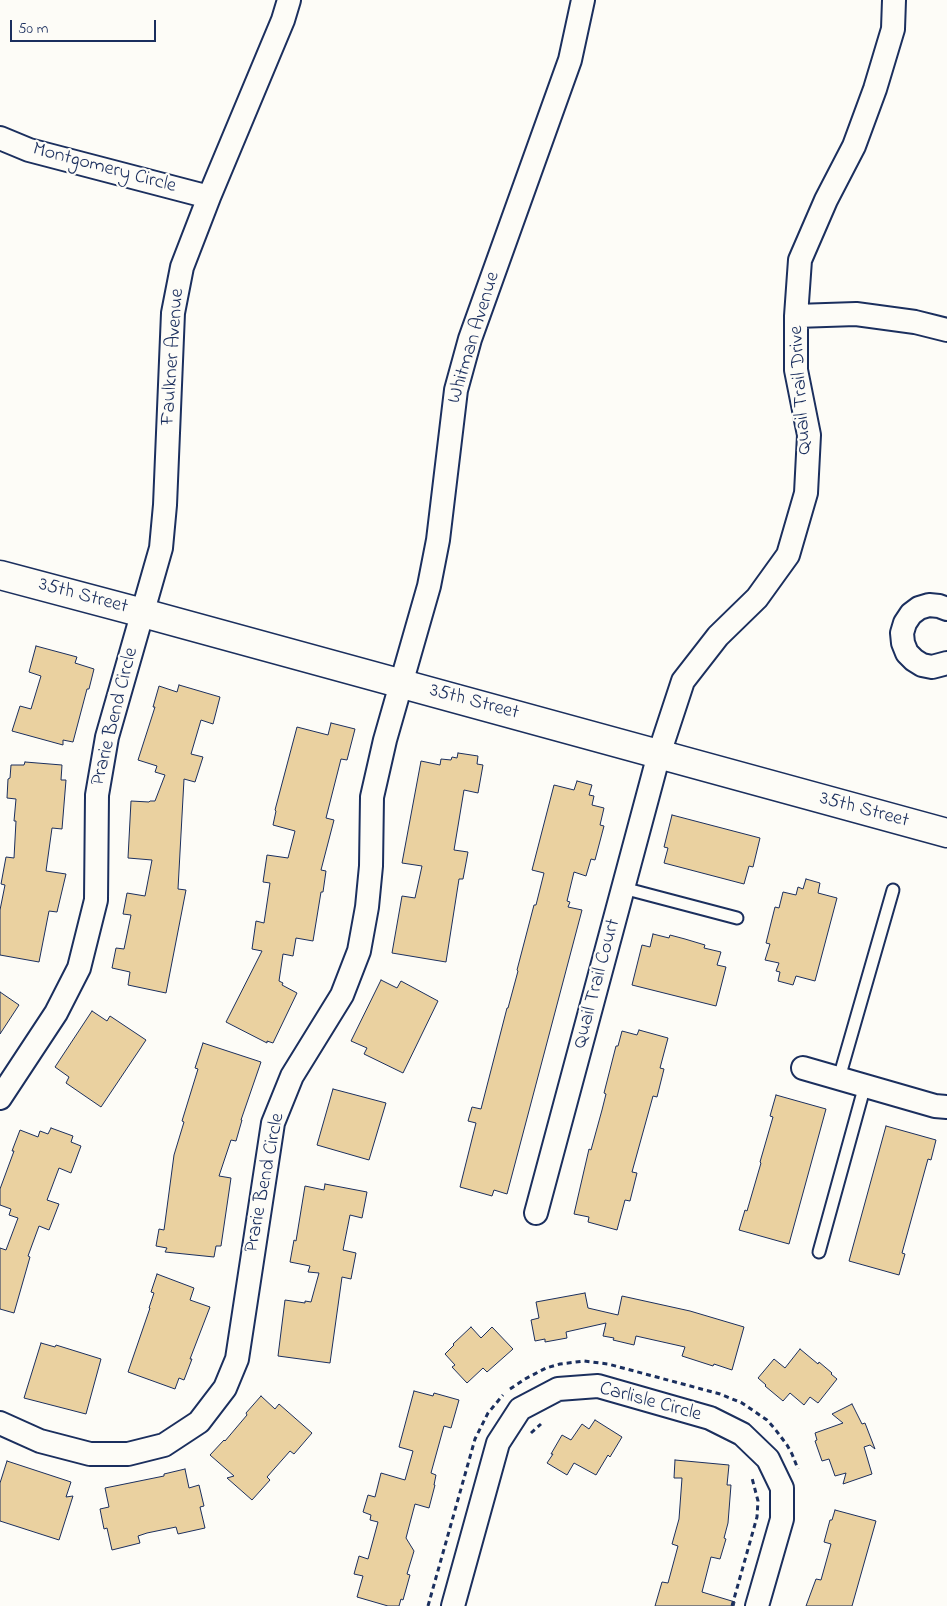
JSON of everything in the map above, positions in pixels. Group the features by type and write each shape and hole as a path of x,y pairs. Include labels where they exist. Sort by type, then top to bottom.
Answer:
{"street":[{"name":"Faulkner Avenue","path":"143,613 161,540 165,496 173,313 182,268 209,197 283,20 289,0"},
{"name":"Whitman Avenue","path":"401,684 429,586 438,540 456,390 470,339 570,60 583,0"},
{"name":"Quail Trail Drive","path":"659,754 683,681 718,636 757,598 788,555 806,493 809,435 796,370 796,316 800,260 826,200 854,146 875,89 893,28 894,0"},
{"name":"Montgomery Circle","path":"0,138 29,150 209,197"},
{"path":"796,316 856,314 915,322 947,330"},
{"name":"35th Street","path":"0,576 143,613 947,833"},
{"path":"947,608 929,605 919,608 911,614 905,623 902,633 907,653 914,660 922,665 932,667 947,663"},
{"name":"Prarie Bend Circle","path":"0,1098 56,1013 80,968 96,900 97,795 107,737 143,613"},
{"name":"Prarie Bend Circle","path":"0,1424 40,1441 90,1454 128,1454 164,1445 199,1422 225,1388 237,1359 273,1123 292,1076 342,995 359,951 367,907 372,797 385,740 401,684"},
{"name":"Quail Trail Court","path":"536,1213 659,754"},
{"path":"803,1068 947,1108"},
{"name":"Carlisle Circle","path":"452,1606 498,1443 520,1409 558,1389 598,1386 710,1418 742,1434 768,1459 782,1488 782,1519 757,1606"}],"lane":[{"path":"623,888 737,918"},
{"path":"839,1078 893,890"},
{"path":"819,1252 865,1086"}],"path":[{"path":"428,1606 472,1447 479,1430 488,1413 503,1394 525,1378 546,1368 576,1362 599,1362 733,1399 760,1414 775,1429 792,1454 800,1476"},
{"path":"527,1438 544,1421"},
{"path":"732,1606 757,1517 758,1501 755,1485 749,1472"}],"building":[{"path":"36,646 77,657 75,663 94,669 73,742 63,740 63,745 12,731 20,706 31,709 41,676 29,672"},
{"path":"179,685 220,697 213,724 201,720 191,754 203,757 195,782 184,779 178,889 186,890 166,993 128,985 130,972 112,968 116,948 124,949 131,915 123,914 127,893 145,896 152,860 128,858 131,801 155,801 165,775 155,772 157,766 138,760 155,707 153,707 159,686 177,692"},
{"path":"331,723 355,729 347,760 341,759 326,818 334,820 321,870 326,871 323,892 321,892 313,941 296,938 293,956 283,954 279,981 283,983 282,985 297,993 273,1043 267,1041 267,1043 226,1022 262,951 252,949 256,921 264,923 270,883 263,882 267,855 288,858 295,831 273,825 275,810 297,727 328,735"},
{"path":"458,753 478,756 477,764 483,765 478,793 464,790 454,850 468,852 463,879 459,879 446,962 392,953 402,896 415,898 422,866 402,863 421,761 440,765 441,759 451,760 452,757 457,758"},
{"path":"25,762 62,765 61,780 66,780 62,829 52,828 46,871 66,874 57,912 49,911 39,962 0,955 0,910 5,885 1,884 6,857 14,858 16,821 14,821 16,799 7,798 8,779 10,778 11,765 24,765"},
{"path":"577,781 592,785 589,795 594,796 592,805 604,808 600,825 604,826 595,860 591,859 586,876 574,872 567,901 570,902 568,907 582,910 507,1194 494,1190 492,1196 460,1187 476,1123 468,1121 472,1107 481,1109 534,905 536,905 544,873 532,870 554,785 574,790"},
{"path":"672,815 760,838 753,867 749,866 744,884 664,863 668,848 664,847"},
{"path":"806,879 820,883 818,893 837,898 815,981 796,976 793,985 778,981 780,972 776,971 779,963 765,960 770,944 766,943 775,907 779,908 783,892 796,895 798,887 803,889"},
{"path":"653,934 669,938 670,935 705,945 704,948 721,952 717,965 726,967 716,1006 632,985 642,945 650,947"},
{"path":"381,980 397,988 401,981 438,1001 403,1073 364,1054 367,1048 351,1041"},
{"path":"0,992 19,1005 0,1034"},
{"path":"92,1011 107,1021 110,1016 146,1040 101,1107 66,1083 69,1077 55,1067"},
{"path":"639,1030 668,1038 660,1068 664,1069 657,1097 653,1096 632,1172 637,1173 630,1201 625,1200 617,1230 588,1222 589,1217 574,1214 589,1149 591,1150 606,1094 604,1093 616,1046 618,1046 622,1031 637,1035"},
{"path":"203,1043 261,1062 241,1120 236,1141 231,1140 219,1176 231,1178 221,1246 216,1246 214,1257 165,1252 167,1248 156,1246 159,1229 164,1230 174,1155 198,1069 195,1068"},
{"path":"333,1089 386,1103 369,1160 317,1145"},
{"path":"776,1095 826,1109 789,1244 739,1230 745,1210 747,1211 761,1163 773,1117 770,1116"},
{"path":"886,1126 936,1140 931,1160 928,1159 902,1253 905,1254 899,1275 849,1261"},
{"path":"51,1128 73,1136 71,1142 81,1146 71,1173 59,1168 47,1200 59,1204 49,1230 39,1226 28,1256 30,1257 14,1313 0,1309 0,1248 6,1250 18,1218 9,1215 11,1209 0,1205 0,1189 20,1130 38,1137 40,1131 48,1134"},
{"path":"325,1184 367,1192 362,1218 350,1215 343,1250 356,1253 351,1279 342,1277 330,1363 278,1356 285,1300 311,1302 319,1273 308,1272 310,1266 290,1262 294,1240 296,1241 305,1186 324,1190"},
{"path":"157,1274 194,1288 190,1300 210,1307 184,1380 179,1378 175,1389 128,1372 150,1308 154,1293 151,1292"},
{"path":"585,1293 588,1308 618,1315 622,1296 690,1311 744,1327 732,1370 682,1356 685,1347 636,1336 634,1345 613,1340 614,1338 603,1336 606,1323 566,1332 567,1338 545,1342 545,1339 535,1341 531,1320 539,1318 536,1302"},
{"path":"471,1327 481,1338 492,1327 513,1349 487,1372 483,1368 467,1383 452,1367 455,1365 445,1354"},
{"path":"41,1343 55,1347 56,1345 101,1359 86,1414 24,1398"},
{"path":"800,1349 818,1364 819,1362 837,1379 818,1403 810,1397 804,1405 790,1393 783,1401 758,1378 774,1359 785,1368"},
{"path":"414,1391 433,1396 434,1393 459,1400 451,1428 444,1426 431,1473 436,1475 429,1508 415,1504 406,1538 414,1551 407,1574 410,1575 403,1600 401,1599 399,1606 388,1606 357,1597 363,1576 354,1574 359,1556 368,1559 378,1522 370,1520 371,1515 363,1512 368,1495 375,1497 381,1473 405,1480 413,1451 399,1447"},
{"path":"261,1396 275,1409 279,1404 312,1433 294,1454 290,1451 267,1477 270,1480 252,1500 227,1478 234,1476 210,1455 225,1441"},
{"path":"852,1404 862,1424 865,1423 875,1449 870,1445 864,1447 872,1474 843,1484 846,1473 835,1476 829,1459 822,1461 815,1441 817,1440 815,1433 843,1423 832,1414"},
{"path":"595,1420 622,1437 596,1475 574,1463 567,1475 547,1463 562,1435 571,1440 582,1424 589,1429"},
{"path":"675,1460 729,1465 727,1485 731,1485 728,1523 724,1538 726,1539 720,1559 711,1557 702,1592 735,1602 734,1606 655,1606 662,1582 668,1583 678,1546 672,1544 679,1519 682,1478 674,1478"},
{"path":"7,1461 71,1482 66,1497 73,1496 59,1540 0,1521 0,1483"},
{"path":"185,1469 189,1488 199,1485 204,1506 200,1507 205,1528 178,1534 176,1527 147,1533 138,1536 140,1543 112,1550 107,1528 104,1529 100,1509 109,1507 105,1488 164,1476 164,1474"},
{"path":"835,1510 876,1521 852,1606 806,1606 816,1579 821,1580 831,1544 824,1542"}]}
